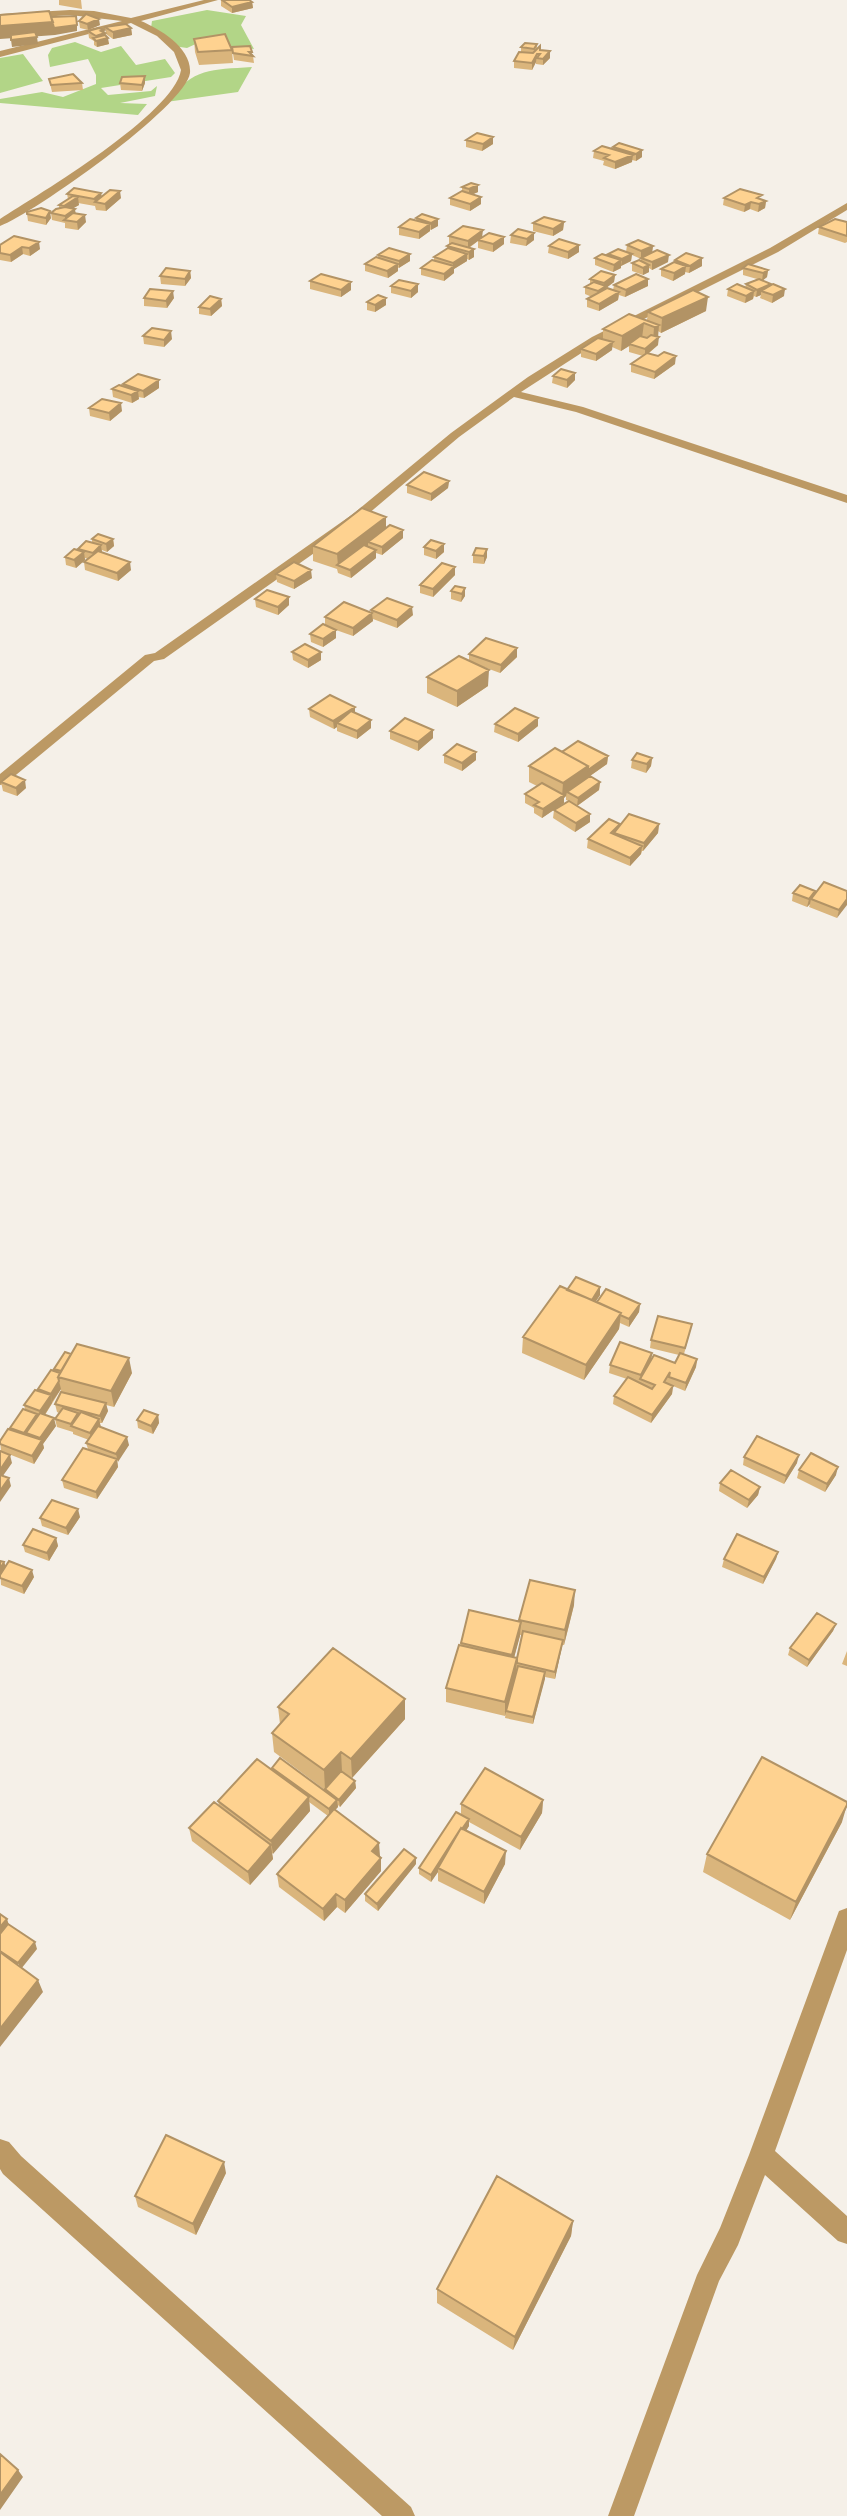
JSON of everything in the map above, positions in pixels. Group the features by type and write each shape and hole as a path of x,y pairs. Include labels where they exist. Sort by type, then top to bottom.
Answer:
{"street":[{"path":"0,54 214,0"},
{"path":"0,18 93,14 132,21 161,34 183,59 187,73 181,85 150,118 87,167 0,223"},
{"path":"0,781 150,658 159,656 357,517 455,435 533,379 596,339 774,250 847,206"},
{"path":"514,394 579,409 847,499"},
{"path":"621,2516 709,2275 729,2236 761,2155 847,1919"},
{"path":"0,2151 32,2183 402,2516"},
{"path":"761,2155 847,2232"}],"green space":[{"path":"207,10 246,16 241,25 254,49 200,42 187,48 173,46 151,28 152,21"},
{"path":"75,42 101,52 121,46 136,65 165,59 175,73 171,77 101,88 108,95 151,91 157,86 155,96 120,103 147,104 138,115 0,103 0,99 42,92 63,97 96,84 96,75 88,59 50,67 48,55 52,48"},
{"path":"23,54 43,81 0,93 0,58"},
{"path":"252,67 238,92 166,102 186,82 204,72"}],"building":[{"path":"222,0 249,0 252,2 232,7"},
{"path":"49,11 53,22 0,26 0,15"},
{"path":"86,14 99,19 87,24 79,21"},
{"path":"76,16 77,25 54,28 51,17"},
{"path":"126,24 131,28 113,32 105,27"},
{"path":"99,28 105,33 96,36 88,31"},
{"path":"35,32 37,37 11,40 11,35"},
{"path":"225,34 232,50 198,52 194,39"},
{"path":"105,35 108,38 96,41 93,38"},
{"path":"525,43 537,44 534,49 521,47"},
{"path":"250,46 252,52 249,52 253,56 233,53 232,47"},
{"path":"540,46 540,50 550,51 543,59 537,58 540,54 537,54 532,63 514,61 519,52 533,53"},
{"path":"73,74 82,83 51,85 49,79"},
{"path":"145,76 142,85 120,83 122,77"},
{"path":"477,133 493,137 483,144 466,140"},
{"path":"619,143 642,150 636,154 613,147"},
{"path":"602,146 633,155 615,162 604,158 609,155 594,151"},
{"path":"471,183 478,185 469,189 462,187"},
{"path":"74,188 101,193 94,199 67,194"},
{"path":"740,189 762,195 757,198 766,201 745,205 724,198"},
{"path":"110,190 120,191 105,204 95,202"},
{"path":"462,191 481,197 470,204 450,198"},
{"path":"73,196 78,197 64,206 59,205"},
{"path":"41,208 50,211 46,218 27,214 27,212"},
{"path":"56,209 75,209 65,216 51,213"},
{"path":"73,213 85,215 77,222 64,220"},
{"path":"422,214 438,219 431,223 416,218"},
{"path":"544,217 564,222 553,229 533,223"},
{"path":"410,219 430,224 419,232 399,227"},
{"path":"835,219 847,222 847,236 819,227"},
{"path":"463,226 483,230 468,241 449,236"},
{"path":"518,229 534,233 527,239 511,235"},
{"path":"489,233 504,237 493,244 478,240"},
{"path":"14,236 39,242 29,248 22,247 10,255 0,253 0,245"},
{"path":"559,239 579,245 568,252 549,246"},
{"path":"638,240 653,246 641,251 627,245"},
{"path":"452,243 474,249 469,252 447,246"},
{"path":"389,248 410,254 399,261 378,255"},
{"path":"448,248 467,254 453,263 434,257"},
{"path":"618,249 632,254 622,259 608,254"},
{"path":"657,250 669,255 652,262 641,258"},
{"path":"686,253 702,258 690,266 675,260"},
{"path":"602,254 621,260 614,265 595,258"},
{"path":"376,257 398,264 387,271 365,264"},
{"path":"432,260 454,266 444,274 421,268"},
{"path":"639,260 649,265 643,268 632,263"},
{"path":"674,262 686,266 674,273 661,269"},
{"path":"748,264 768,270 763,273 743,268"},
{"path":"166,268 190,271 185,279 160,276"},
{"path":"601,271 615,275 604,283 590,279"},
{"path":"321,274 351,282 341,290 310,281"},
{"path":"636,274 648,279 626,290 614,285"},
{"path":"759,279 771,284 757,290 746,284"},
{"path":"399,280 418,284 411,291 391,286"},
{"path":"594,282 606,286 598,291 585,287"},
{"path":"737,284 754,291 746,296 728,289"},
{"path":"773,284 785,289 773,295 761,291"},
{"path":"607,288 619,292 599,304 587,299"},
{"path":"150,289 173,291 166,301 144,298"},
{"path":"693,290 708,297 662,318 648,312"},
{"path":"378,295 386,298 375,305 367,302"},
{"path":"210,296 221,299 210,309 199,307"},
{"path":"629,314 659,325 654,327 644,323 622,336 603,329"},
{"path":"152,328 171,331 164,340 143,336"},
{"path":"651,335 659,337 645,349 629,344 640,336 647,338"},
{"path":"598,338 613,342 596,354 581,349"},
{"path":"664,352 676,356 655,372 631,364 647,353 658,356"},
{"path":"561,369 575,373 567,380 553,376"},
{"path":"138,374 159,380 143,391 123,384"},
{"path":"119,385 138,391 131,395 112,389"},
{"path":"102,399 121,403 109,413 89,408"},
{"path":"424,472 449,481 431,494 407,485"},
{"path":"362,508 386,517 337,554 313,546"},
{"path":"390,525 403,530 382,547 368,542"},
{"path":"98,534 113,539 106,544 92,539"},
{"path":"431,540 444,544 436,551 424,547"},
{"path":"86,541 101,545 93,553 78,549"},
{"path":"364,545 376,550 350,570 337,565"},
{"path":"476,548 487,549 484,556 473,555"},
{"path":"74,549 84,552 74,560 65,557"},
{"path":"98,551 130,562 117,573 84,562"},
{"path":"294,562 311,570 294,581 276,574"},
{"path":"442,563 455,567 433,589 420,585"},
{"path":"455,586 465,588 462,594 451,591"},
{"path":"267,590 289,597 278,607 255,599"},
{"path":"387,598 412,607 397,620 371,610"},
{"path":"344,602 372,613 353,628 325,617"},
{"path":"323,624 336,630 323,639 310,634"},
{"path":"486,638 517,648 501,665 469,654"},
{"path":"305,644 321,652 308,660 292,652"},
{"path":"459,656 489,670 457,691 427,677"},
{"path":"330,695 355,707 333,721 309,709"},
{"path":"515,708 538,718 518,734 495,724"},
{"path":"351,711 371,720 357,731 337,723"},
{"path":"405,718 433,730 418,742 390,731"},
{"path":"578,741 608,756 588,770 588,766 562,752"},
{"path":"457,744 476,752 462,763 444,755"},
{"path":"555,748 588,766 563,783 529,766"},
{"path":"637,753 652,758 647,764 632,760"},
{"path":"11,774 25,780 16,788 1,782"},
{"path":"590,776 600,782 578,798 567,792"},
{"path":"542,783 564,795 543,809 534,805 539,802 525,794"},
{"path":"569,801 590,814 576,823 554,810"},
{"path":"629,814 659,824 644,843 614,833"},
{"path":"609,819 620,824 611,833 642,846 630,858 588,839"},
{"path":"824,882 847,891 847,899 839,910 811,899"},
{"path":"800,885 815,891 809,899 793,893"},
{"path":"576,1277 600,1287 592,1300 567,1290"},
{"path":"560,1286 621,1313 586,1365 523,1337"},
{"path":"606,1289 640,1304 629,1319 597,1302"},
{"path":"658,1316 692,1324 685,1348 651,1340"},
{"path":"620,1342 652,1353 641,1375 610,1365"},
{"path":"77,1344 129,1358 111,1391 58,1377"},
{"path":"65,1352 71,1354 61,1371 54,1369"},
{"path":"680,1353 697,1359 686,1383 669,1377 670,1372 664,1382 673,1386 652,1415 614,1396 628,1377 652,1389 655,1385 640,1379 654,1355 675,1363"},
{"path":"51,1370 60,1373 59,1381 51,1394 38,1389"},
{"path":"35,1390 51,1395 40,1411 24,1405"},
{"path":"61,1392 106,1403 100,1416 55,1404"},
{"path":"63,1408 78,1413 71,1424 55,1419"},
{"path":"23,1409 37,1414 24,1433 10,1428"},
{"path":"144,1410 158,1415 151,1426 137,1420"},
{"path":"81,1412 99,1419 90,1433 71,1426"},
{"path":"40,1413 54,1418 40,1438 26,1433"},
{"path":"98,1426 127,1437 116,1454 86,1443"},
{"path":"8,1429 42,1440 32,1456 0,1444"},
{"path":"757,1436 799,1455 786,1476 744,1457"},
{"path":"83,1448 117,1459 96,1492 62,1480"},
{"path":"0,1451 10,1455 0,1470"},
{"path":"811,1453 838,1467 827,1484 799,1470"},
{"path":"731,1470 760,1487 749,1500 720,1483"},
{"path":"0,1475 9,1478 0,1491"},
{"path":"52,1500 78,1509 66,1528 40,1518"},
{"path":"33,1529 56,1538 47,1553 23,1545"},
{"path":"737,1534 778,1552 764,1577 724,1559"},
{"path":"9,1561 32,1570 22,1586 0,1578"},
{"path":"530,1580 575,1590 565,1630 519,1620"},
{"path":"469,1610 521,1622 512,1655 461,1643"},
{"path":"817,1613 836,1624 809,1660 790,1648"},
{"path":"523,1631 563,1640 555,1672 517,1663"},
{"path":"459,1645 517,1658 505,1702 446,1688"},
{"path":"333,1648 405,1699 351,1759 341,1752 324,1770 272,1733 289,1714 278,1707"},
{"path":"518,1666 545,1672 533,1717 506,1711"},
{"path":"762,1757 847,1802 796,1902 707,1854"},
{"path":"280,1758 337,1800 329,1809 272,1768"},
{"path":"257,1759 309,1797 271,1841 218,1801"},
{"path":"485,1768 543,1800 521,1837 461,1804"},
{"path":"341,1771 355,1781 339,1800 325,1789"},
{"path":"214,1802 271,1845 248,1872 189,1828"},
{"path":"334,1809 379,1843 372,1851 381,1858 345,1900 336,1894 323,1909 277,1874"},
{"path":"456,1812 469,1819 431,1875 419,1868"},
{"path":"461,1828 506,1851 484,1892 438,1868"},
{"path":"404,1849 416,1858 377,1904 365,1894"},
{"path":"0,1914 7,1919 0,1927"},
{"path":"8,1924 35,1942 18,1963 0,1951 0,1934"},
{"path":"0,1952 38,1980 0,2029"},
{"path":"166,2135 224,2162 193,2224 135,2196"},
{"path":"497,2176 573,2221 515,2337 437,2289"},
{"path":"0,2454 18,2470 0,2495"}]}
